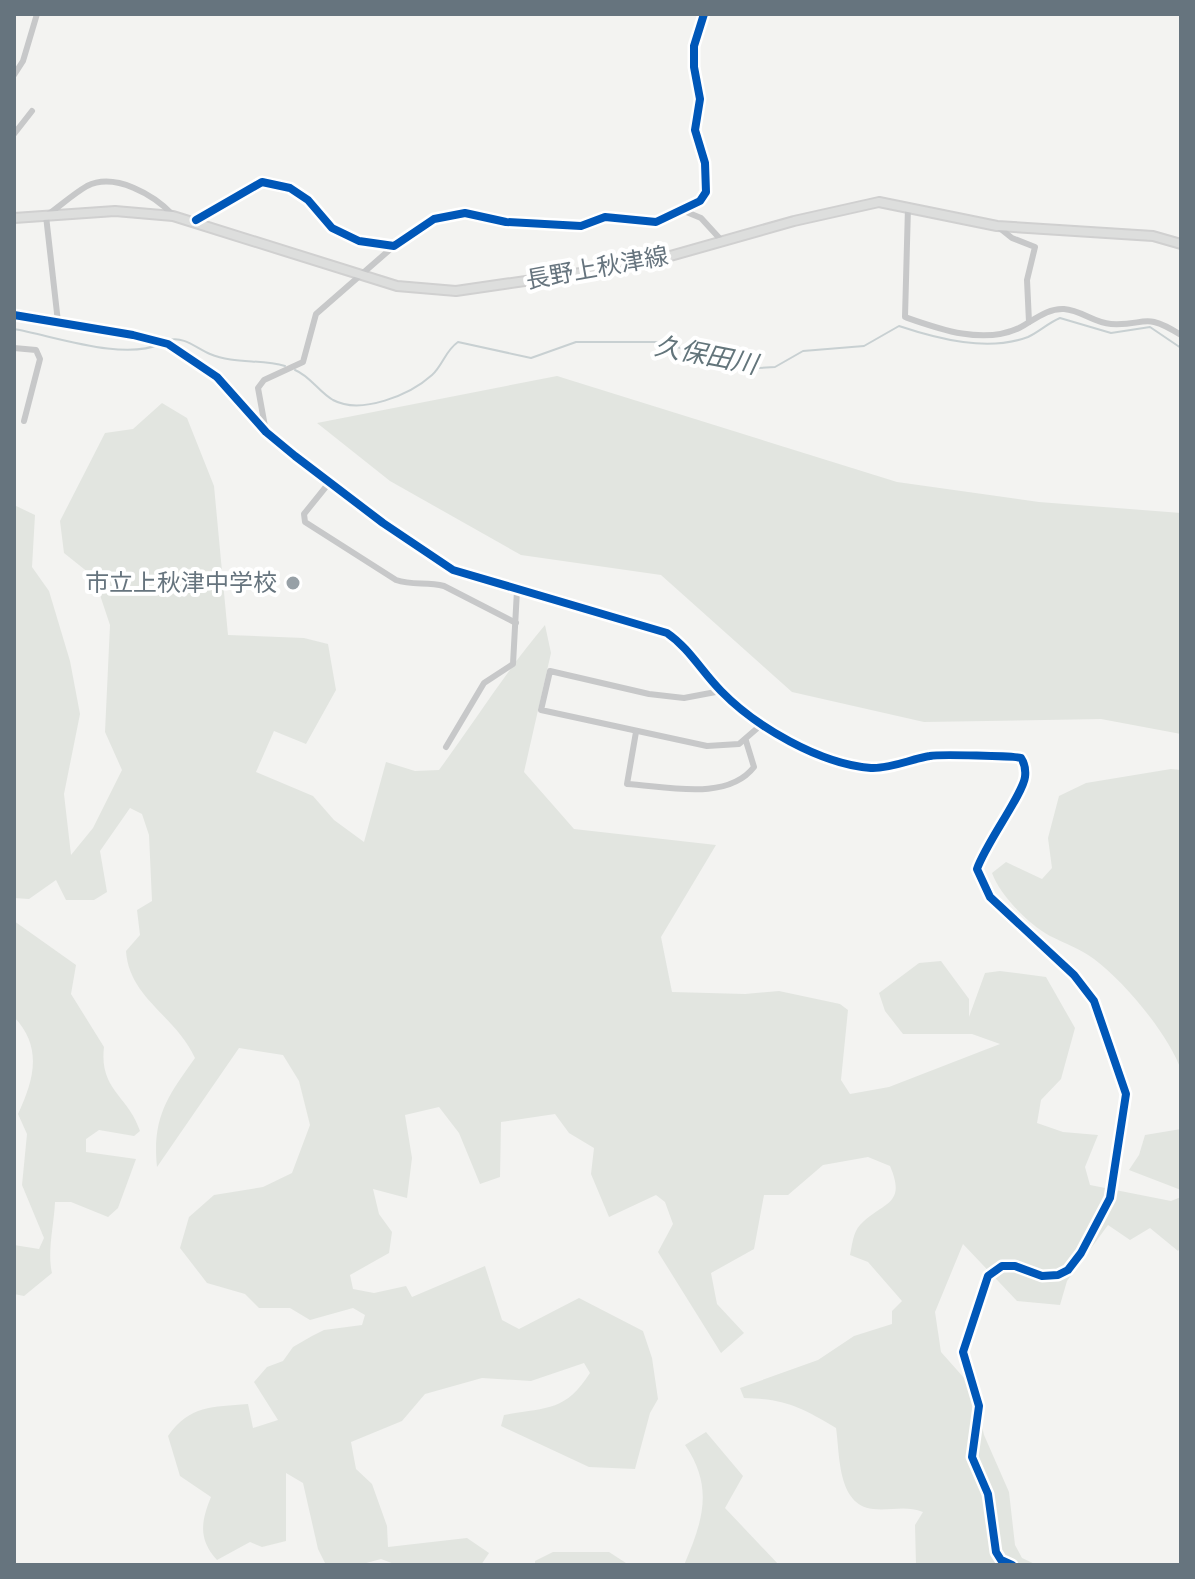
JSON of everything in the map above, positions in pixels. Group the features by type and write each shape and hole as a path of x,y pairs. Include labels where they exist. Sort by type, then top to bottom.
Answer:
{"main road":[{"name":"長野上秋津線","path":"14,218 115,211 196,220 359,274 424,291 456,291 642,264 847,207 879,202 997,226 1153,236 1181,244"}],"street":[{"path":"14,75 23,61 37,14"},
{"path":"266,432 258,388 264,380 303,362 316,314 359,274 434,219 465,213 506,222 581,226 605,217 645,222 684,211 700,201 706,192 705,163 695,130 700,99 694,46 704,14"},
{"path":"14,134 32,111"},
{"path":"196,220 262,182 290,188 308,200 332,228 359,241 394,246"},
{"path":"58,322 46,216 89,186 101,183 123,184 139,191 162,204 173,216"},
{"path":"908,207 905,317 941,331 973,334 1016,330 1064,309 1113,324 1143,319 1162,323 1181,335"},
{"path":"684,211 701,218 722,241"},
{"path":"997,226 1006,234 1035,247 1027,280 1029,322"},
{"path":"14,315 168,344 217,377 266,432 329,483 453,570 667,633 679,641 721,691 761,725 807,750 868,768 882,768 936,755 1021,758 1025,765 1025,780 985,846 977,869 990,897 1074,975 1094,1001 1126,1094 1110,1198 1081,1253 1068,1270 1058,1275 1042,1276 1015,1266 1002,1266 988,1276 963,1352 979,1406 972,1457 988,1494 996,1552 1001,1560 1012,1565"},
{"path":"14,348 36,350 40,359 24,421"},
{"path":"329,483 304,514 305,522 396,580 411,585 431,582 444,586 516,623"},
{"path":"446,747 484,683 513,664 517,590"},
{"path":"721,691 684,698 649,694 550,671 541,710 707,746 746,741 761,725"},
{"path":"636,732 627,784 718,788 734,783 754,767 746,741"}],"shaded area":[{"path":"557,376 897,482 1039,502 1181,513 1181,734 1101,719 924,722 792,692 661,575 521,555 390,481 317,423"},
{"path":"162,403 187,418 214,486 228,635 304,638 328,644 336,690 306,744 274,731 256,772 313,796 334,820 364,842 386,762 415,771 439,770 545,625 551,653 524,772 574,829 716,845 661,937 672,992 745,994 779,991 840,1004 848,1010 841,1080 850,1094 889,1087 1000,1044 972,1034 903,1034 885,1011 879,993 919,963 941,961 969,999 969,1017 985,973 1000,971 1046,977 1075,1028 1061,1079 1041,1100 1037,1123 1063,1132 1098,1135 1085,1167 1090,1185 1171,1201 1181,1197 1181,1246 1178,1251 1150,1228 1130,1240 1108,1225 1067,1281 1060,1305 1017,1301 963,1244 935,1312 941,1352 973,1388 984,1435 1009,1492 1015,1545 1022,1558 1037,1565 916,1565 915,1525 923,1512 873,1509 861,1505 853,1498 842,1477 836,1428 792,1406 771,1400 744,1398 740,1388 818,1360 854,1336 892,1324 892,1311 902,1301 868,1262 850,1255 858,1228 894,1196 895,1179 890,1166 868,1157 823,1165 788,1195 764,1195 754,1249 711,1273 717,1304 744,1333 721,1353 658,1252 673,1224 665,1202 656,1195 609,1217 591,1174 594,1148 569,1133 555,1114 501,1122 500,1177 480,1184 459,1133 439,1107 405,1115 412,1158 407,1198 373,1189 379,1214 392,1232 389,1253 350,1275 353,1289 374,1293 406,1286 412,1297 485,1266 502,1320 519,1329 579,1298 643,1331 652,1358 658,1399 650,1413 635,1469 589,1467 501,1426 504,1415 554,1406 572,1395 590,1373 584,1363 531,1381 482,1378 425,1394 402,1421 351,1442 356,1469 372,1484 387,1526 388,1547 467,1538 489,1553 481,1565 397,1565 381,1559 359,1565 326,1565 318,1549 303,1483 286,1473 286,1541 262,1547 250,1542 217,1560 207,1545 203,1530 211,1497 180,1476 168,1436 185,1418 213,1407 248,1404 253,1428 278,1420 254,1382 267,1367 283,1361 293,1347 324,1330 362,1325 365,1315 353,1308 310,1320 290,1308 259,1308 245,1294 207,1283 180,1248 189,1217 214,1195 263,1187 292,1173 310,1125 299,1081 283,1055 239,1048 157,1167 159,1121 169,1097 195,1058 177,1030 135,982 129,967 126,951 140,935 137,910 152,901 149,835 142,814 130,808 100,851 107,892 94,900 66,900 56,880 29,899 14,898 14,505 35,515 32,567 49,591 70,661 80,714 64,794 71,855 93,828 122,770 105,732 110,625 94,577 64,553 60,521 105,433 133,429"},
{"path":"1181,770 1181,1070 1156,1025 1119,981 1089,955 1033,924 1008,899 992,873 1006,862 1042,879 1052,868 1048,838 1059,796 1086,783"},
{"path":"14,921 76,965 71,994 104,1047 110,1083 140,1131 134,1136 99,1130 86,1139 86,1152 136,1159 118,1208 108,1217 71,1202 55,1202 50,1247 52,1273 24,1296 14,1294 14,1245 39,1249 44,1238 22,1185 27,1134 18,1114 33,1064 29,1040 14,1017"},
{"path":"1181,1129 1181,1190 1129,1170 1139,1155 1145,1135"},
{"path":"706,1432 743,1476 725,1508 779,1565 684,1565 696,1534 702,1504 700,1475 685,1445"},
{"path":"553,1552 609,1552 629,1565 535,1565 535,1561"}],"waterway":[{"name":"久保田川","path":"295,370 333,400 357,405 385,401 423,382 436,371 458,342 531,358 576,342 663,342 726,364 759,368 775,367 803,351 864,346 899,326 946,339 980,344 1028,337 1060,318 1111,333 1150,327 1181,348"},
{"name":"久保田川","path":"14,329 108,349 145,349 160,344"},
{"name":"久保田川","path":"169,340 185,341 219,357 285,366"}],"cycle path":[{"path":"196,220 262,182 290,188 308,200 332,228 359,241 394,246 434,219 465,213 506,222 581,226 605,217 656,222 700,201 706,192 705,163 695,130 700,99 694,67 694,46 704,14"},
{"path":"14,315 168,344 217,377 266,432 295,456 383,523 453,570 667,633 735,704 770,730 810,751 851,765 871,768 936,755 1021,758 1025,769 1023,785 977,869 990,897 1074,975 1094,1001 1126,1094 1110,1198 1081,1253 1068,1270 1058,1275 1042,1276 1015,1266 1002,1266 988,1276 963,1352 979,1406 972,1457 988,1494 996,1552 1001,1560 1012,1565"}],"place":[{"name":"市立上秋津中学校","path":"293,583"}]}
